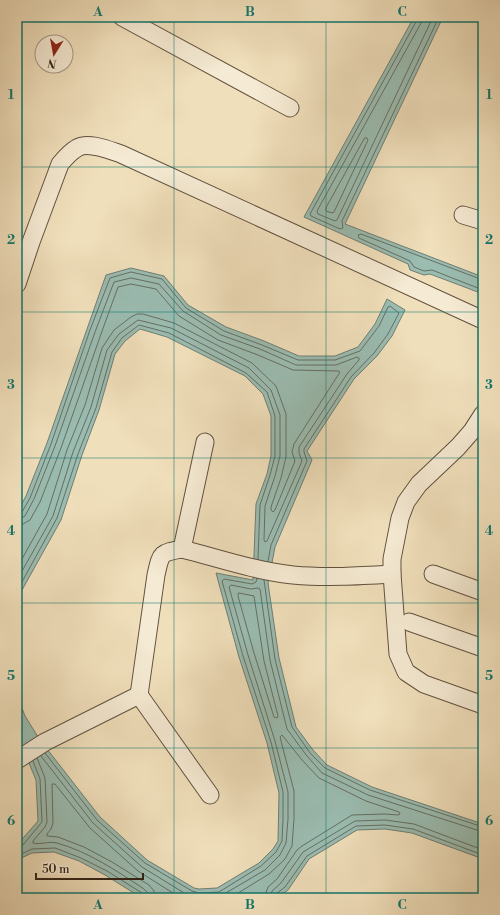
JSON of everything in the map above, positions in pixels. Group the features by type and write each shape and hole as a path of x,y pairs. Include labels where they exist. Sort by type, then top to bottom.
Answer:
{"street":[{"path":"122,17 290,108"},
{"path":"17,284 30,242 60,164 78,147 97,146 121,154 483,320"},
{"path":"463,215 483,221"},
{"path":"483,414 478,433 458,447 419,484 406,502 400,518 392,559 398,654 406,672 424,684 483,705"},
{"path":"182,549 205,442"},
{"path":"210,795 139,695 156,575 161,557 165,552 182,549 268,571 292,575 326,577 392,574"},
{"path":"433,574 483,592"},
{"path":"409,622 483,648"},
{"path":"20,757 45,742 139,695"}],"water":[{"path":"414,17 443,17 345,224 483,277 483,294 430,274 424,275 410,270 408,264 304,217"},
{"path":"131,268 164,276 188,305 226,327 299,356 335,356 358,347 375,324 387,299 405,310 392,336 377,356 354,379 307,451 312,460 275,547 268,583 279,658 296,727 313,750 327,765 372,787 483,824 483,859 412,833 385,829 357,830 309,859 288,890 277,898 142,898 79,861 54,852 32,853 17,860 17,845 38,821 36,780 24,751 17,741 17,695 25,716 40,740 100,817 147,860 194,888 217,888 259,863 273,849 278,841 279,793 267,743 239,657 216,573 253,580 256,504 267,474 271,456 271,416 263,394 245,376 167,337 140,329 125,341 115,354 99,410 82,455 61,520 17,599 17,513 26,496 47,443 106,275"}]}
